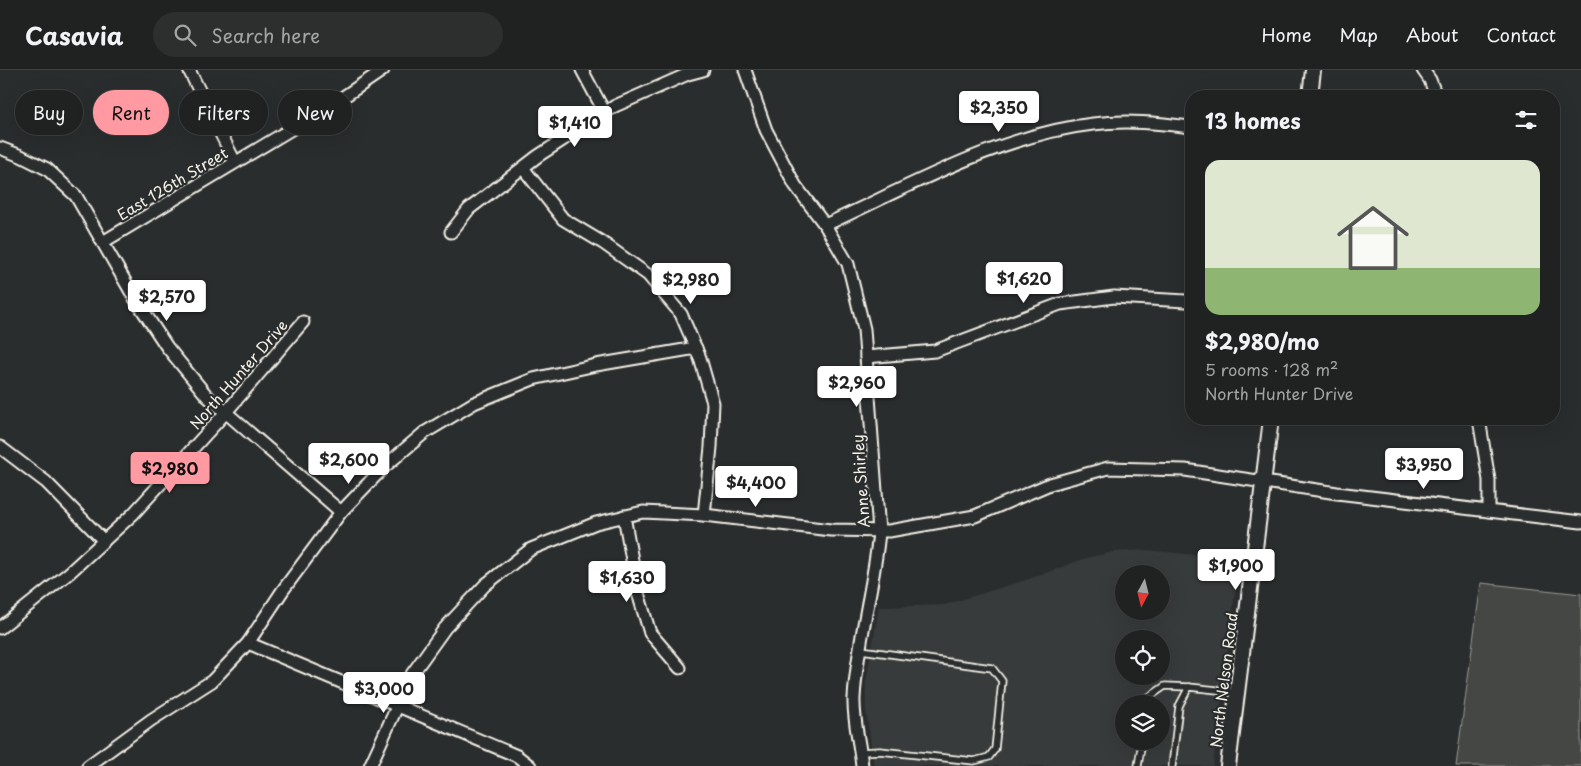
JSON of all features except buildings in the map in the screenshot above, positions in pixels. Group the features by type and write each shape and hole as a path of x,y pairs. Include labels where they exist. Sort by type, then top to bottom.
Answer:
{"street":[{"path":"189,70 235,162"},
{"name":"East 126th Street","path":"103,242 333,104 383,70"},
{"path":"582,70 605,113"},
{"path":"451,232 469,209 522,168 615,106 672,81 703,70"},
{"name":"Anne Shirley","path":"745,70 770,138 795,185 825,224 848,264 864,329 880,532 860,650 854,699 862,766"},
{"path":"1311,90 1313,70"},
{"path":"1423,70 1434,90"},
{"path":"825,224 978,154 1039,134 1072,126 1128,122 1185,127"},
{"path":"0,148 33,161 47,169 76,196 134,297 168,347 207,396 227,411 341,512"},
{"path":"522,168 563,219 648,275 681,314 696,348 713,403 704,514"},
{"path":"866,357 935,352 1060,304 1114,296 1185,302"},
{"name":"North Hunter Drive","path":"0,628 69,573 133,514 227,411 302,322"},
{"path":"88,766 151,720 212,681 248,643 341,512 384,467 417,439 474,403 533,379 596,365 696,348"},
{"name":"North Nelson Road","path":"1228,766 1270,425"},
{"path":"1480,425 1489,480 1490,511"},
{"path":"0,447 46,482 104,541"},
{"path":"370,766 412,674 445,628 485,586 531,549 596,522 642,512 704,514 831,530 880,532 975,516 1050,484 1108,468 1185,470 1263,483 1581,522"},
{"path":"624,516 638,593 650,633 680,668"},
{"path":"248,643 517,756 530,766"}],"lane":[{"path":"860,650 992,668 1002,681 996,749 989,757 974,761 880,751 860,752"},
{"path":"1152,695 1165,686 1238,693"},
{"path":"1172,766 1179,706 1189,687"},
{"path":"1138,766 1141,750"}],"shaded area":[{"path":"1145,550 1239,559 1213,766 874,766 866,710 866,682 879,607 944,605 1029,579 1086,558 1113,552"},
{"path":"1481,583 1581,594 1581,766 1456,766"}]}
